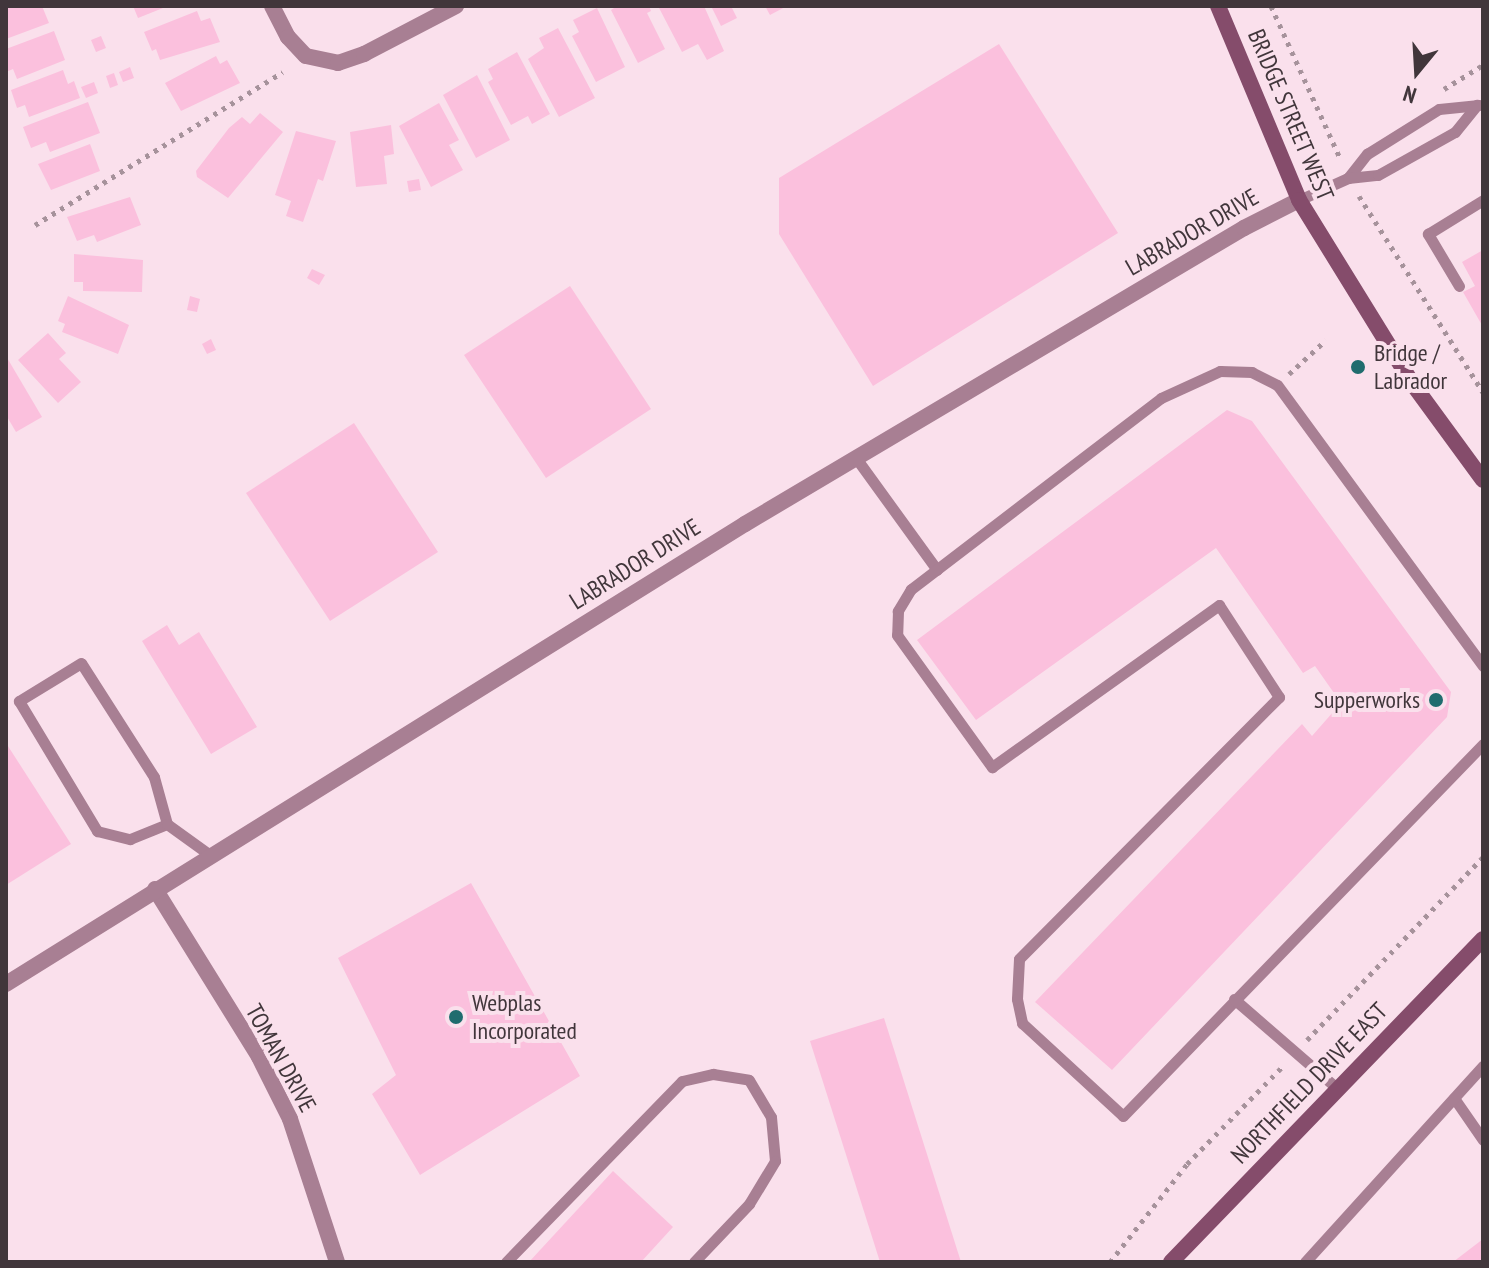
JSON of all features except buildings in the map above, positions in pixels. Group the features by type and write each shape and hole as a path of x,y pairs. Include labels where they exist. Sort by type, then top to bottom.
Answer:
{"main road":[{"name":"BRIDGE STREET WEST","path":"1218,6 1299,200 1412,383 1483,480"},
{"name":"NORTHFIELD DRIVE EAST","path":"1171,1262 1483,939"}],"street":[{"path":"272,6 288,37 306,56 338,63 364,54 456,6"},
{"name":"LABRADOR DRIVE","path":"6,984 856,458 1244,228 1299,200"},
{"name":"TOMAN DRIVE","path":"155,889 259,1057 290,1119 337,1262"}],"lane":[{"path":"1348,178 1367,154 1439,109 1480,106"},
{"path":"1299,200 1348,178 1378,175 1455,132 1480,106"},
{"path":"1459,286 1428,234 1483,200"},
{"path":"1483,666 1277,385 1252,372 1220,371 1161,398 911,589 898,611 897,635 992,767 1219,605 1279,697 1019,959 1017,999 1022,1023 1123,1116 1483,744"},
{"path":"856,458 937,570"},
{"path":"167,824 130,839 97,831 19,701 81,663 154,777 167,824 210,855"},
{"path":"1234,999 1338,1089"},
{"path":"1305,1262 1483,1066"},
{"path":"506,1262 682,1081 713,1074 749,1080 771,1117 775,1161 749,1204 694,1262"},
{"path":"1454,1098 1483,1140"}],"path":[{"path":"1271,6 1348,178 1383,239 1483,392"},
{"path":"35,225 283,72"},
{"path":"1277,385 1326,340"},
{"path":"1316,1032 1483,857"},
{"path":"1110,1262 1187,1164 1276,1073"}],"place":[{"name":"Bridge / Labrador","path":"1358,367"},
{"name":"Supperworks","path":"1436,700"},
{"name":"Webplas Incorporated","path":"456,1017"}]}
